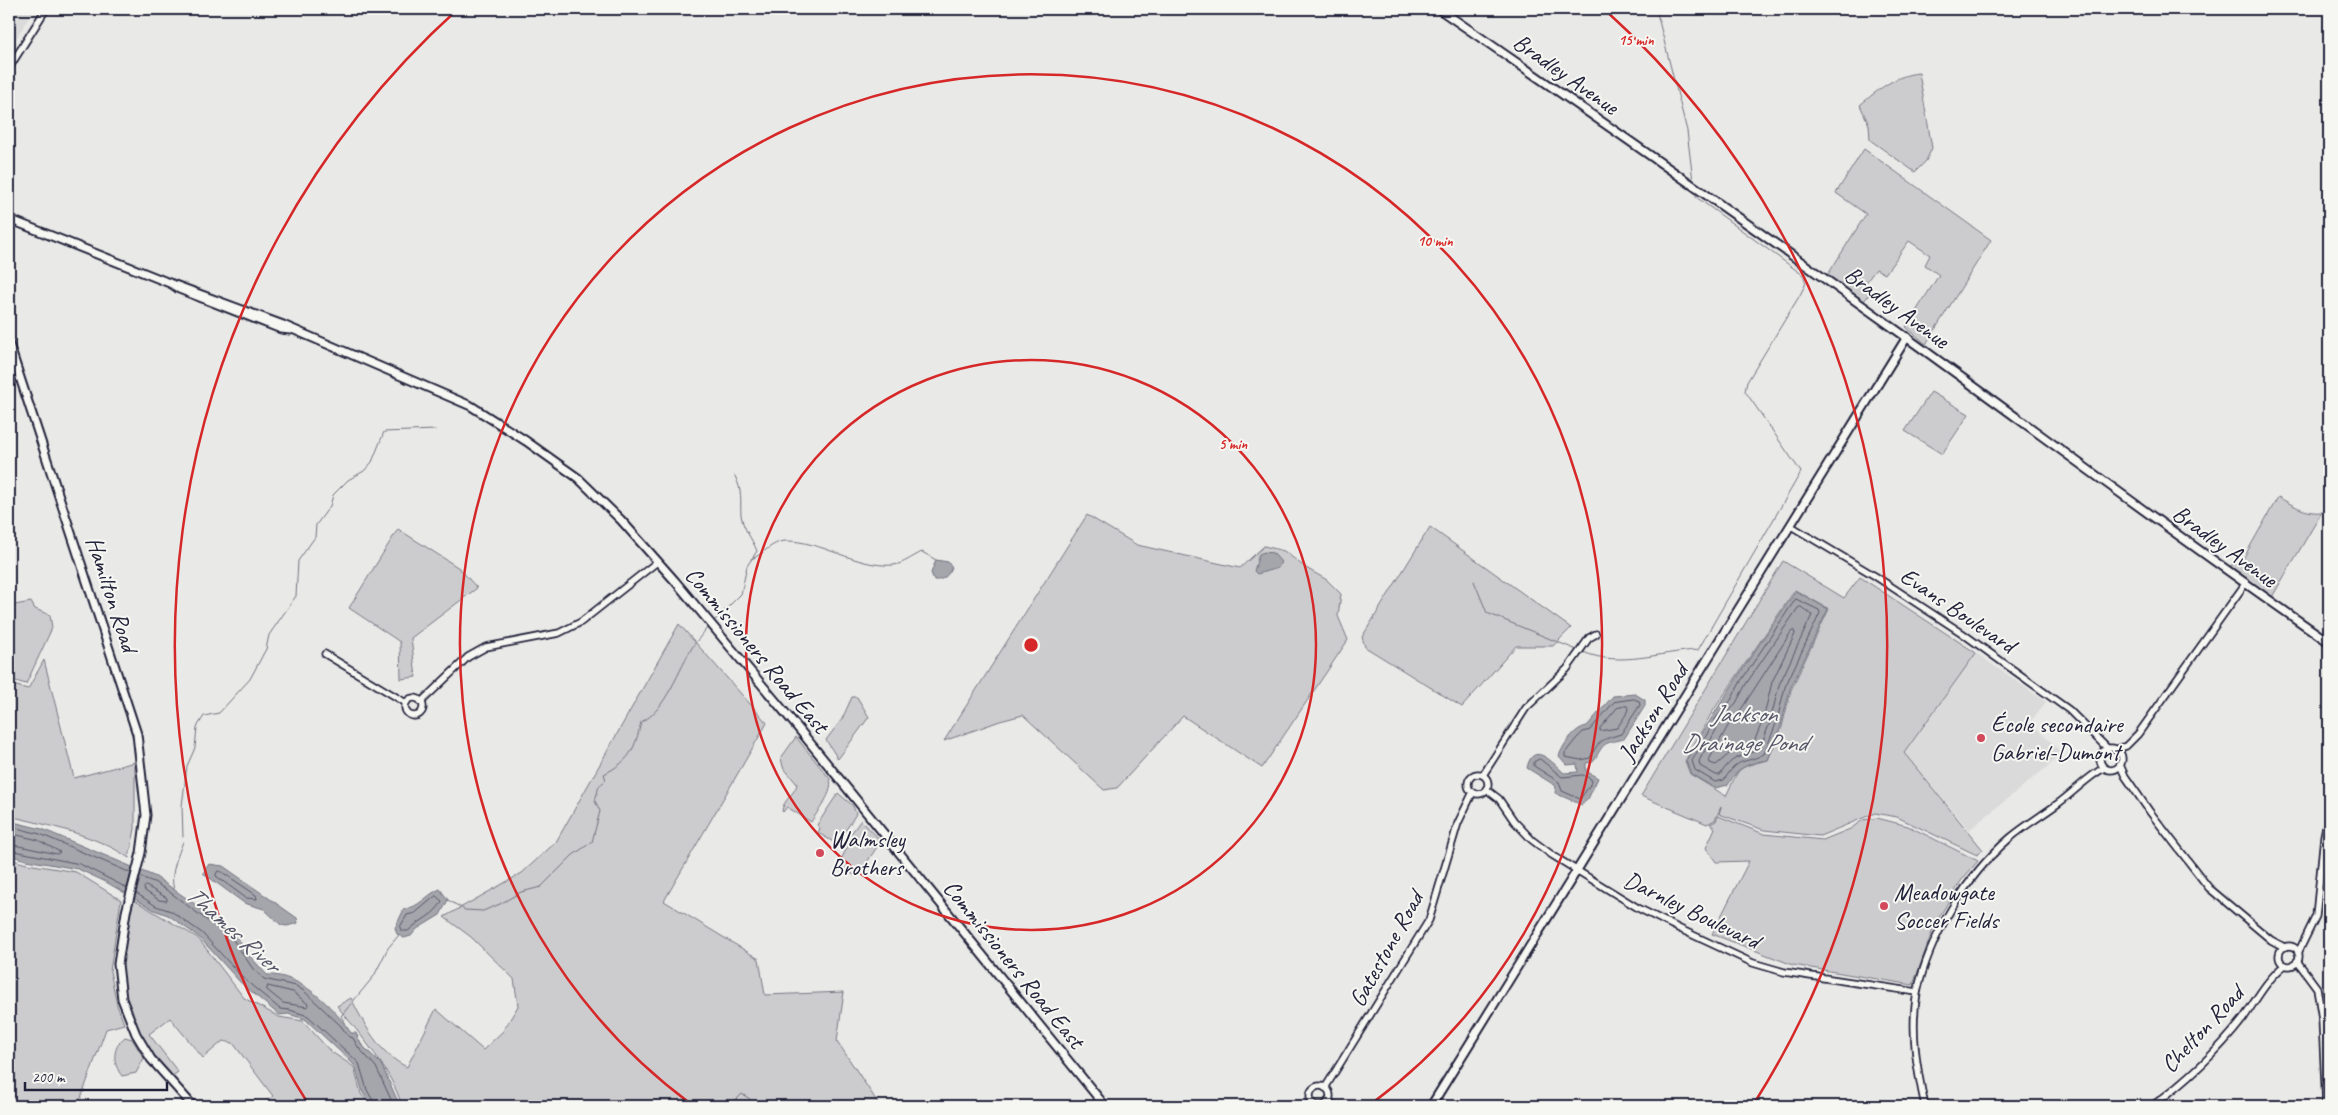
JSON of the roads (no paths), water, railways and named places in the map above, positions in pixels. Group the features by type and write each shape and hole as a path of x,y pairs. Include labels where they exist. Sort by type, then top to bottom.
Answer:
{"main road":[{"name":"Bradley Avenue","path":"1439,9 1674,171 1907,337 2245,584 2329,642"},
{"name":"Commissioners Road East","path":"9,219 172,284 243,310 388,369 471,406 578,478 621,520 675,581 798,728 1105,1106"},
{"name":"Jackson Road","path":"1431,1106 1907,337"},
{"name":"Hamilton Road","path":"9,344 137,734 146,815 139,862 126,912 118,964 122,999 136,1034 151,1059 193,1106"}],"street":[{"path":"9,68 46,9"},
{"name":"Evans Boulevard","path":"1791,526 1875,576 1970,638 2069,710 2108,749"},
{"path":"406,703 406,712 413,716 421,712 421,702 468,657 486,647 559,633 581,622 657,562"},
{"path":"2118,767 2126,746 2157,709 2245,584"},
{"path":"1483,775 1526,708 1568,669 1589,638 1596,634"},
{"path":"325,654 406,703"},
{"path":"406,703 412,698 421,702"},
{"name":"Evans Boulevard","path":"2094,737 2102,753"},
{"path":"1925,1106 1917,1068 1915,1019 1918,992 1931,951 1959,894 2009,839 2071,794 2095,773 2102,766 2102,753 2108,749 2115,750 2126,746"},
{"path":"2115,750 2122,757"},
{"path":"2102,766 2118,767 2209,888 2282,949"},
{"path":"1477,774 1483,775 1487,780 1486,789 1482,793 1474,792 1468,785 1469,778 1477,774"},
{"name":"Darnley Boulevard","path":"1486,789 1499,799 1514,821 1532,840 1577,870 1638,908 1753,963 1784,972 1918,992"},
{"name":"Gatestone Road","path":"1325,1088 1430,920 1458,822 1474,792"},
{"path":"2326,1106 2322,1019 2317,988 2298,961 2298,953 2316,916 2324,836 2329,812"},
{"path":"2282,949 2304,938"},
{"path":"2291,946 2298,953"},
{"path":"2282,949 2279,958 2288,965 2305,970"},
{"name":"Chelton Road","path":"2152,1106 2207,1058 2242,1020 2274,973 2279,958"},
{"path":"2288,965 2298,961"},
{"name":"Chelton Road","path":"2274,973 2288,965"},
{"path":"1317,1086 1325,1088 1329,1096 1328,1101 1319,1106 1314,1104 1310,1099 1313,1089 1317,1086"},
{"path":"1328,1101 1336,1106"}],"water":[{"path":"1264,552 1273,553 1281,562 1278,568 1257,574 1254,571 1259,554"},
{"path":"936,560 948,562 952,567 949,573 940,580 934,580 931,573"},
{"name":"Jackson Drainage Pond","path":"1796,591 1828,609 1790,689 1781,726 1768,760 1744,767 1728,785 1715,788 1691,774 1686,761 1739,675"},
{"path":"1635,694 1645,700 1645,706 1624,739 1607,743 1593,762 1586,763 1586,771 1598,778 1588,799 1582,805 1555,793 1556,786 1527,768 1530,760 1534,755 1538,754 1549,759 1564,773 1578,772 1577,764 1567,765 1559,756 1566,742 1573,733 1587,726 1613,696"},
{"path":"9,821 42,829 156,877 199,907 223,928 238,938 247,953 267,975 279,976 303,986 325,1003 351,1033 356,1033 361,1044 381,1064 400,1106 372,1106 363,1093 355,1066 348,1059 305,1019 288,1014 279,1015 240,982 199,937 168,915 154,910 106,882 78,869 26,860 9,855"},
{"path":"209,864 223,866 297,918 298,923 287,926 281,925 264,909 244,903 203,873"},
{"path":"440,889 448,900 440,915 417,929 411,936 404,938 397,934 395,928 404,909 419,904"}],"waterway":[{"path":"1656,9 1687,131 1693,181"},
{"path":"1583,652 1597,657 1626,659 1698,650 1801,472 1745,391 1747,382 1800,295 1806,283 1803,275 1696,197 1695,190"},
{"path":"183,837 182,806 187,766 195,748 197,727 204,716 219,713 250,679 266,649 269,635 296,596 298,561 315,537 316,525 330,506 333,495 348,480 364,471 372,462 384,432 435,430"},
{"path":"714,621 741,594 747,566 757,551 742,520 740,491 735,476"},
{"path":"751,559 771,546 785,541 812,545 880,565 894,565 904,562 922,552 936,560"},
{"path":"1474,581 1487,613 1577,650"},
{"path":"448,900 465,910 483,911 521,892 541,887 573,855 592,842 600,811 595,801 599,786 606,780 604,774 626,759 634,747 641,722 650,717 665,699 693,646 707,628"},
{"path":"174,889 173,872 183,842"},
{"path":"345,1023 341,1016 374,976 388,948 399,935"},
{"path":"720,1106 737,1099 742,1094 750,1099"}],"place":[{"name":"École secondaire Gabriel-Dumont","path":"1981,738"},
{"name":"Walmsley Brothers","path":"820,853"},
{"name":"Meadowgate Soccer Fields","path":"1884,906"}],"water label":[{"name":"Thames River","path":"233,929"}]}
